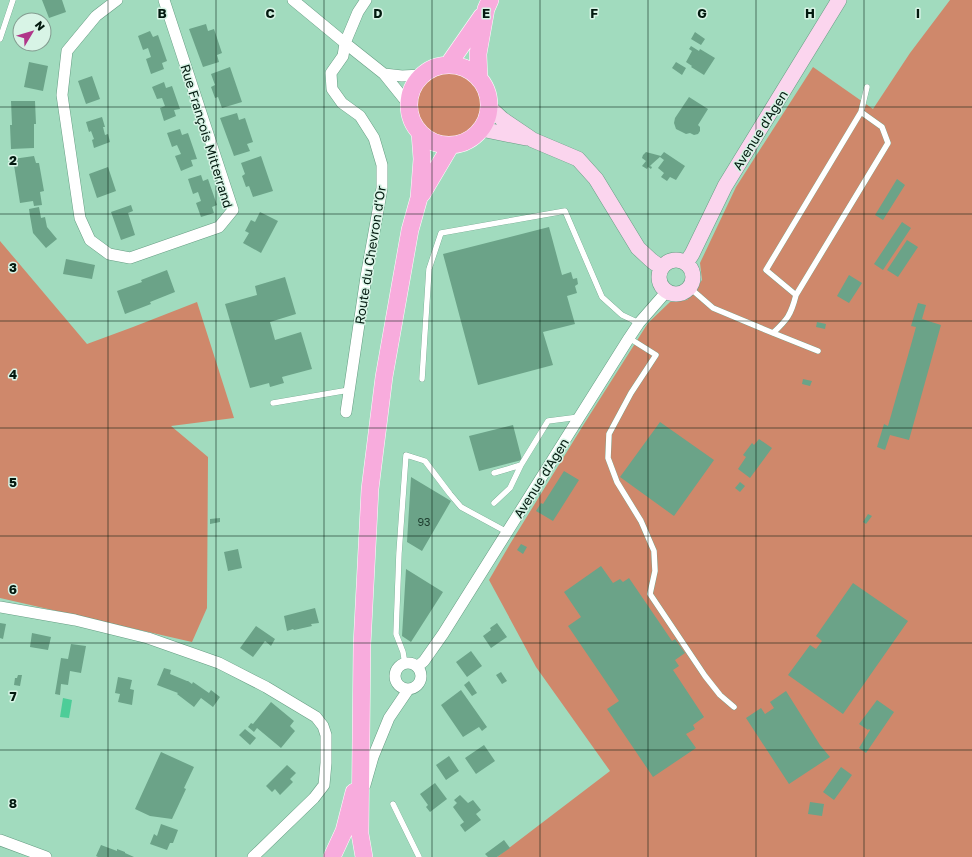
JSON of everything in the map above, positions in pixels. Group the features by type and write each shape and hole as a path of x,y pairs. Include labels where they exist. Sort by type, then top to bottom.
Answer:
{"main road":[{"name":"Avenue d'Agen","path":"686,263 692,254 725,186 839,0"},
{"path":"448,65 488,4"},
{"path":"479,78 478,54 488,4"},
{"path":"448,65 460,66 479,78 485,87 489,107 487,119 473,138 463,143 451,145 440,144 429,140 420,133 410,115 409,105 410,94 422,75 439,66 448,65"},
{"path":"489,107 533,140"},
{"path":"481,129 533,140 578,159 596,179 638,248 662,268"},
{"path":"364,857 360,834 362,645 370,489 386,370 410,230 419,198 422,159 420,133"},
{"path":"419,198 451,145"},
{"path":"681,260 686,263 693,272 690,288 681,293 671,293 667,291 660,282 660,272 662,268 670,261 681,260"},
{"path":"332,857 344,831 361,763"}],"street":[{"name":"Rue François Mitterrand","path":"117,0 96,16 67,51 62,95 80,218 90,240 109,254 130,258 219,226 233,210 164,0"},
{"path":"292,0 384,74 409,105"},
{"name":"Route du Chevron d'Or","path":"346,412 366,277 382,188 382,165 374,138 364,121 360,116 342,103 332,89 331,72 343,56 345,43 358,12 366,0"},
{"path":"384,74 402,76 422,75"},
{"name":"Avenue d'Agen","path":"417,667 424,661 443,634 629,338 639,323 667,291"},
{"path":"0,607 75,620 148,638 219,663 266,687 316,717 323,726 326,735 324,785 314,798 254,857"},
{"path":"407,663 417,667 421,675 419,684 412,689 402,689 395,680 394,674 397,669 401,665 407,663"},
{"path":"361,797 373,756 389,718 408,690"},
{"path":"0,840 46,857"}],"lane":[{"path":"0,39 13,0"},
{"path":"796,295 766,270 861,112 867,87"},
{"path":"773,334 786,321 793,308 796,295 888,143 882,127 861,112"},
{"path":"422,378 429,269 441,233 565,211 602,297 622,315 639,323"},
{"path":"690,288 713,308 773,334 818,351"},
{"path":"629,338 656,355 609,434 608,458 617,482 641,521 654,551 655,571 650,594 704,676 720,695 734,706"},
{"path":"273,403 349,390"},
{"path":"494,503 510,488 548,420 579,417"},
{"path":"405,664 403,652 396,634 399,553 406,455 426,461 461,507 507,532"},
{"path":"494,473 522,465"},
{"path":"393,804 419,857"}],"shaded area":[{"path":"950,0 972,0 972,857 497,857 610,771 536,667 489,580 584,424 648,323 670,302 687,300 702,280 700,263 736,187 813,67 873,109 910,53"},
{"path":"449,73 467,79 475,87 481,105 475,123 467,131 449,137 431,131 423,123 417,105 423,87 431,79"},
{"path":"0,241 87,344 197,302 234,418 171,426 208,457 207,608 192,642 0,598"},
{"path":"63,698 72,700 69,718 60,717"}],"building":[{"path":"42,0 62,0 66,12 52,17 52,12 47,12"},
{"path":"206,24 208,31 214,29 222,53 217,55 219,62 203,67 189,29"},
{"path":"150,31 153,37 158,35 167,61 162,63 164,69 151,74 146,59 151,57 148,48 143,50 138,36"},
{"path":"695,32 705,39 701,45 691,39"},
{"path":"691,46 699,51 700,49 715,58 704,75 686,62 692,51 689,49"},
{"path":"29,62 48,66 43,91 24,87"},
{"path":"676,62 686,68 682,75 672,68"},
{"path":"230,67 242,102 222,108 218,97 215,98 211,87 215,85 211,74"},
{"path":"92,76 100,99 86,104 78,81"},
{"path":"164,82 166,88 172,86 180,109 174,110 176,116 164,121 160,108 165,106 162,98 157,99 152,87"},
{"path":"689,97 708,109 698,125 700,127 700,131 698,134 694,135 690,133 686,134 676,129 674,123 675,118"},
{"path":"11,101 35,101 36,124 34,124 34,148 11,149"},
{"path":"237,113 239,120 245,118 253,142 247,144 250,151 234,156 220,118"},
{"path":"102,117 105,127 103,127 105,135 108,134 110,142 94,148 92,140 94,139 91,131 89,132 86,122"},
{"path":"180,129 182,135 188,133 197,159 191,160 193,166 181,171 175,156 181,154 177,145 172,147 167,133"},
{"path":"646,152 661,156 650,166 652,167 651,169 648,167 647,169 642,166 646,161 642,158"},
{"path":"664,152 685,166 676,180 670,177 667,181 661,177 664,173 658,168 664,160 660,157"},
{"path":"34,156 36,163 39,163 44,191 40,192 42,205 34,206 33,201 20,203 13,159"},
{"path":"261,156 273,191 253,197 249,186 246,187 242,176 245,174 241,163"},
{"path":"108,167 116,191 97,198 89,174"},
{"path":"201,175 203,181 208,179 217,205 212,207 214,213 201,217 196,203 201,201 198,192 193,194 188,179"},
{"path":"897,179 905,185 883,220 875,215"},
{"path":"131,205 133,211 128,213 135,235 121,240 111,212"},
{"path":"39,207 41,218 45,217 47,227 57,239 46,248 33,233 30,216 29,209"},
{"path":"260,212 278,221 261,253 243,243 249,233 245,231 251,220 255,222"},
{"path":"902,222 911,228 883,270 874,264"},
{"path":"549,227 562,275 571,272 573,279 577,278 578,284 575,286 577,293 567,296 575,324 543,332 553,365 478,385 443,254"},
{"path":"907,240 918,247 898,277 887,270"},
{"path":"66,259 95,265 92,279 63,274"},
{"path":"167,270 175,292 150,302 151,304 125,314 117,291 142,282 141,280"},
{"path":"849,275 862,283 849,303 837,296"},
{"path":"285,277 296,314 270,322 275,340 301,332 312,369 282,377 284,383 270,387 269,383 250,388 225,304 257,295 255,286"},
{"path":"918,303 926,305 922,319 941,325 909,440 890,435 885,450 877,447 884,424 888,426 916,327 911,326"},
{"path":"817,322 826,324 825,329 816,327"},
{"path":"803,379 812,381 810,386 802,384"},
{"path":"660,422 714,460 674,516 620,477"},
{"path":"513,425 522,460 479,471 469,436"},
{"path":"759,439 772,448 750,478 738,469 746,457 743,455 752,443 754,445"},
{"path":"564,471 579,480 553,521 536,511 541,503 543,504"},
{"path":"411,477 451,501 422,551 407,542"},
{"path":"740,482 745,486 740,492 735,488"},
{"path":"868,514 872,516 866,524 863,522"},
{"path":"220,518 220,522 210,524 210,519"},
{"path":"521,544 527,547 523,554 517,550"},
{"path":"238,549 242,568 228,571 224,552"},
{"path":"601,566 613,583 620,579 623,582 629,578 672,641 675,639 685,653 675,660 679,666 673,670 704,717 693,725 695,729 686,734 696,748 653,777 607,709 619,701 568,626 581,617 564,592"},
{"path":"406,569 443,592 411,642 402,636"},
{"path":"853,583 908,621 843,714 788,675 810,645 816,649 822,641 816,636"},
{"path":"315,608 319,623 311,624 312,626 287,631 284,616"},
{"path":"0,623 6,624 3,639 0,638"},
{"path":"497,623 507,637 491,648 483,636"},
{"path":"256,626 275,639 271,646 265,641 253,657 240,648"},
{"path":"32,633 51,637 48,650 30,647"},
{"path":"71,644 86,646 81,673 70,671 68,685 61,684 60,695 55,694 61,658 68,659"},
{"path":"471,651 482,666 467,677 456,662"},
{"path":"164,668 171,670 170,674 192,684 193,682 209,693 211,690 220,697 213,707 201,698 194,707 177,694 178,693 157,685"},
{"path":"501,672 507,681 502,684 496,675"},
{"path":"18,675 22,675 20,686 14,685 15,678 17,678"},
{"path":"118,677 132,680 130,689 134,690 132,705 118,702 120,694 115,693"},
{"path":"469,681 477,693 472,696 464,685"},
{"path":"461,690 487,727 482,731 479,727 463,737 441,705"},
{"path":"786,691 820,745 830,757 789,784 746,718 761,708 765,714 774,708 770,702"},
{"path":"877,700 894,712 866,753 859,748 870,730 859,724"},
{"path":"271,702 294,721 290,726 295,731 281,748 257,728 254,732 248,727 251,723 253,724"},
{"path":"245,729 256,738 250,745 239,735"},
{"path":"484,745 495,761 476,774 465,758"},
{"path":"161,752 194,767 184,788 186,789 172,819 150,816 135,809"},
{"path":"449,756 459,771 446,780 436,765"},
{"path":"287,765 296,773 290,779 293,782 280,795 275,789 272,792 266,786"},
{"path":"841,767 852,775 834,800 823,792"},
{"path":"435,783 447,799 430,812 426,807 428,805 420,794"},
{"path":"460,795 468,803 473,800 481,810 476,814 481,820 465,832 460,825 464,822 453,807 457,803 454,800"},
{"path":"810,802 824,804 822,816 808,814"},
{"path":"161,824 178,830 173,843 170,843 167,850 150,844 154,834 157,836"},
{"path":"504,840 510,848 497,857 488,857 485,854"},
{"path":"101,845 117,851 117,849 134,857 98,857 96,856"}]}
